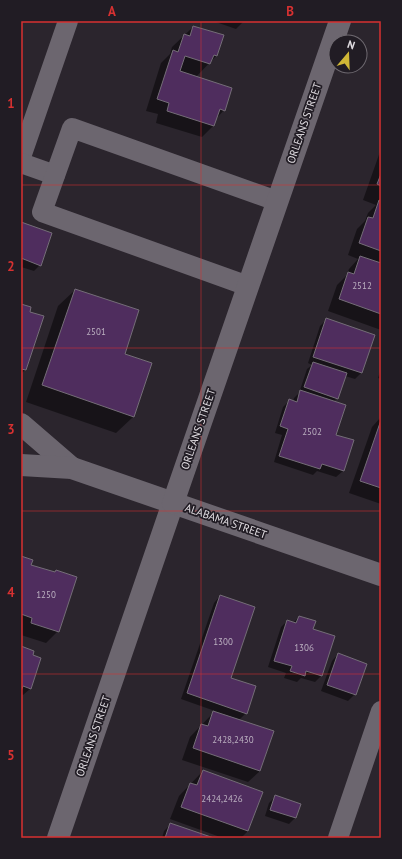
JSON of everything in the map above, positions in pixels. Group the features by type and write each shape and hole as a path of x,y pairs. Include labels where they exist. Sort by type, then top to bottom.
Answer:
{"main road":[{"name":"ORLEANS STREET","path":"58,838 340,21"},
{"name":"ALABAMA STREET","path":"21,424 72,468"},
{"name":"ALABAMA STREET","path":"21,465 72,468 381,575"}],"lane":[{"path":"21,157 68,21"},
{"path":"248,286 42,212 72,128 277,201"},
{"path":"21,163 55,175"},
{"path":"338,838 381,711"}],"building":[{"path":"193,26 224,35 217,56 214,55 210,64 185,56 180,71 232,88 225,111 220,109 214,126 167,111 169,103 157,99 173,50 178,52 184,34 190,36"},
{"path":"381,174 381,186 377,184"},
{"path":"379,200 381,201 381,251 359,243 368,217 373,218"},
{"path":"21,222 52,233 41,266 21,258"},
{"path":"360,256 381,263 381,314 339,299 348,272 354,274"},
{"path":"75,289 139,310 125,354 152,363 134,417 42,385"},
{"path":"21,304 31,307 30,312 44,316 26,370 21,369"},
{"path":"326,318 375,335 362,373 313,357"},
{"path":"313,362 347,373 338,399 304,387"},
{"path":"300,390 346,405 336,435 354,440 344,471 322,464 320,469 279,456 288,429 280,426 289,399 297,402"},
{"path":"381,420 381,488 360,481"},
{"path":"21,556 33,560 31,565 55,572 56,570 77,577 59,632 31,623 32,618 21,614"},
{"path":"220,595 255,607 231,678 256,686 247,714 187,693"},
{"path":"299,616 316,621 313,629 335,636 322,676 306,671 305,676 290,671 292,666 274,661 287,620 296,623"},
{"path":"21,646 34,651 33,655 41,658 31,689 23,686 21,691"},
{"path":"338,653 367,664 356,695 327,685"},
{"path":"213,711 274,731 260,771 193,748 201,724 208,726"},
{"path":"203,770 263,792 248,831 181,807 190,783 197,785"},
{"path":"275,795 301,804 296,818 270,810"},
{"path":"170,823 214,838 165,838"}]}
